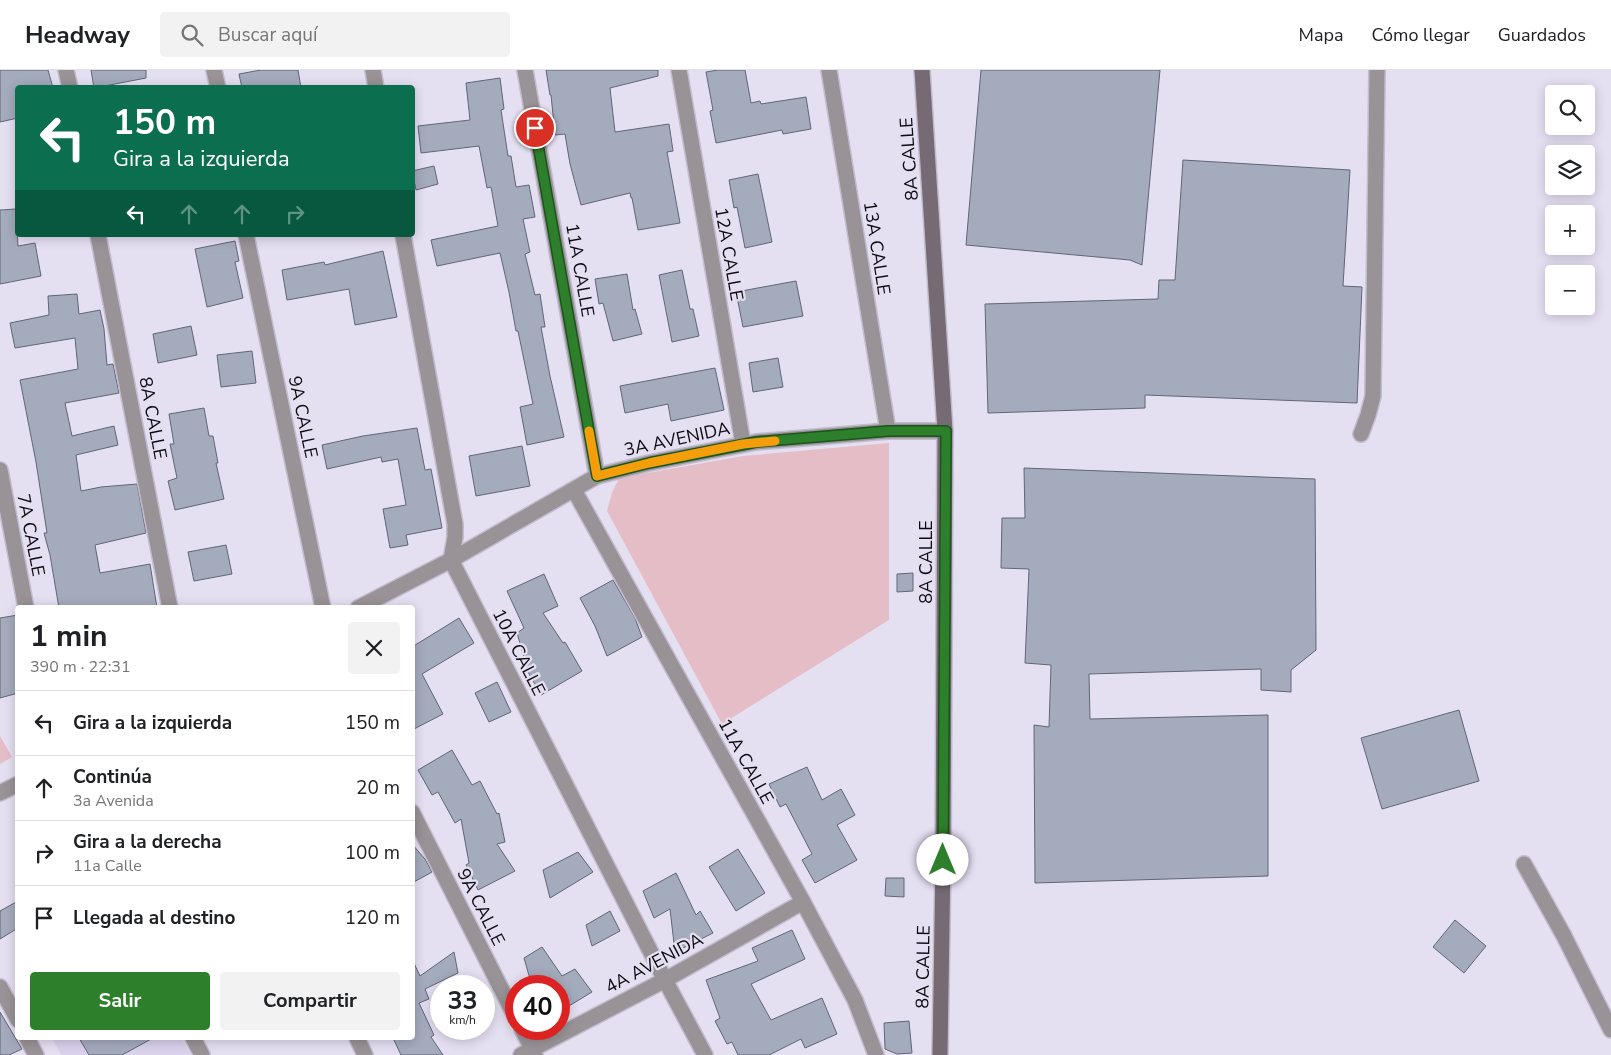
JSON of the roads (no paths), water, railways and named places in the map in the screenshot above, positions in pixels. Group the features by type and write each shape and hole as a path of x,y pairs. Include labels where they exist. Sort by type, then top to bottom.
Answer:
{"street":[{"path":"66,70 69,85"},
{"path":"214,70 217,85"},
{"path":"372,70 375,85"},
{"name":"11A CALLE","path":"525,70 597,476"},
{"name":"12A CALLE","path":"679,70 743,444"},
{"name":"13A CALLE","path":"829,70 888,431"},
{"name":"8A CALLE","path":"922,70 946,431 940,1055"},
{"path":"1361,434 1374,396 1377,70"},
{"name":"8A CALLE","path":"98,237 169,605"},
{"name":"9A CALLE","path":"246,237 322,605"},
{"path":"402,237 454,517 455,537 451,560"},
{"name":"3A AVENIDA","path":"364,605 451,560 597,476 649,463 743,444 888,431 946,431"},
{"name":"7A CALLE","path":"0,470 25,605"},
{"name":"11A CALLE","path":"574,490 803,902 855,1000 876,1055"},
{"name":"10A CALLE","path":"451,560 705,1055"},
{"path":"0,793 15,786"},
{"name":"9A CALLE","path":"415,818 505,996"},
{"path":"1524,864 1564,936 1611,1030"},
{"name":"4A AVENIDA","path":"529,1053 665,980 803,902"},
{"path":"0,987 15,1014"},
{"path":"27,1040 36,1055"},
{"path":"194,1040 202,1055"},
{"path":"358,1040 366,1055"},
{"path":"525,1040 529,1053"}]}
